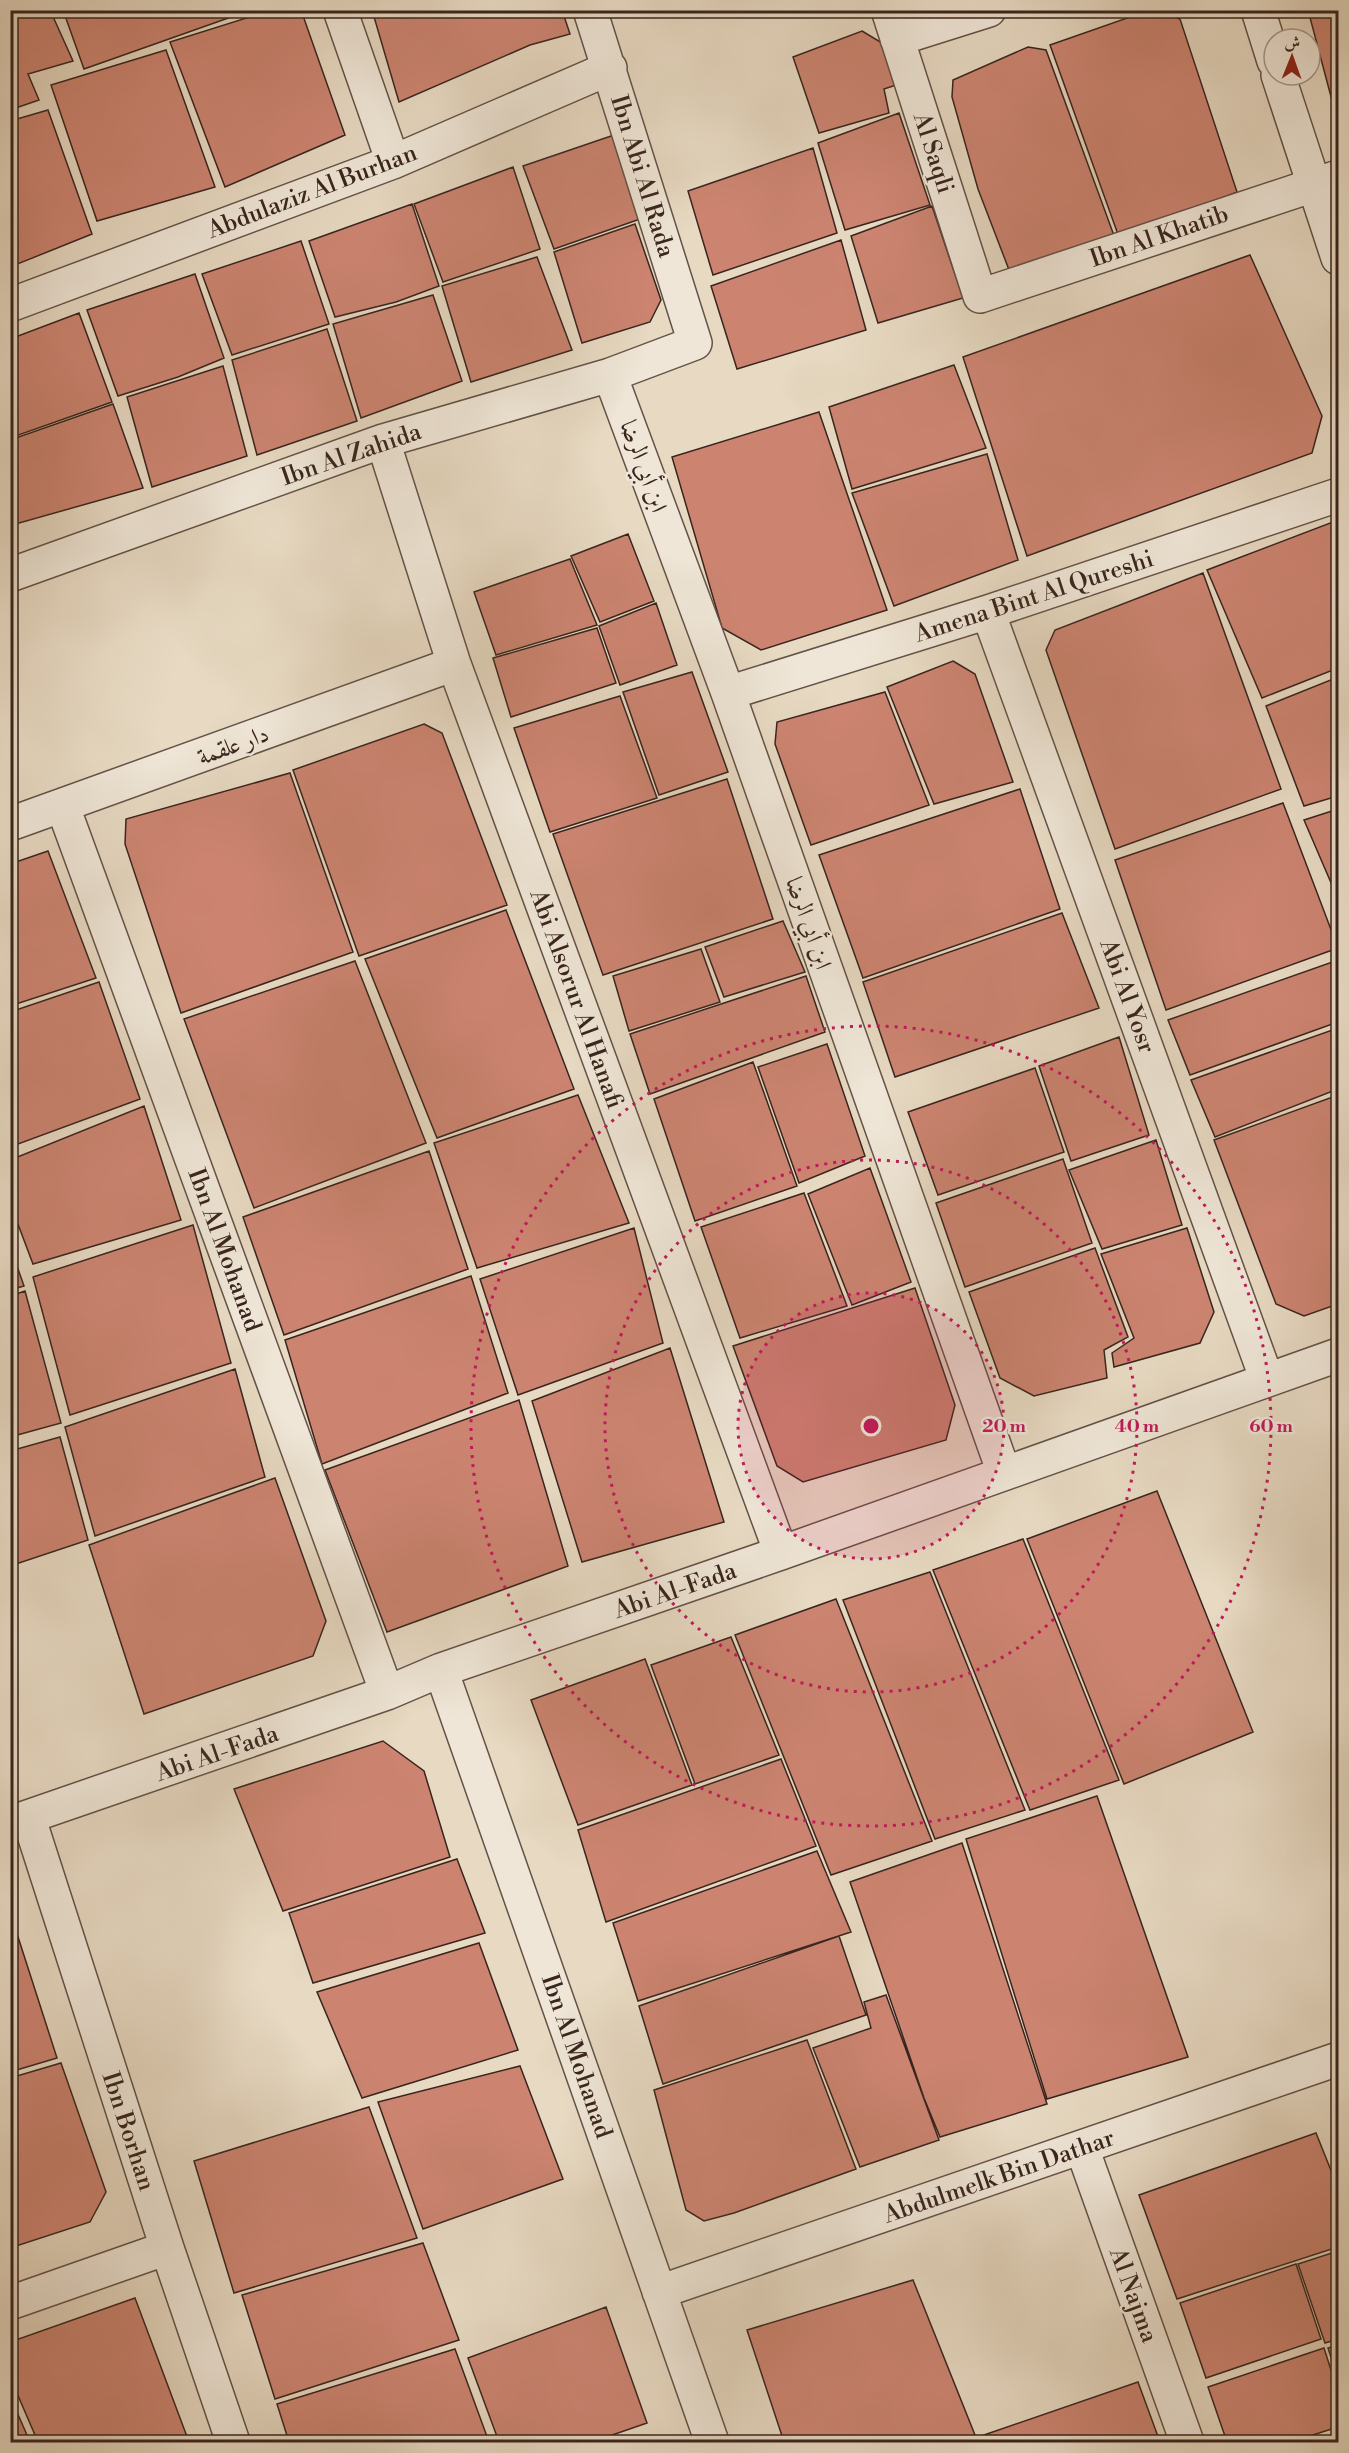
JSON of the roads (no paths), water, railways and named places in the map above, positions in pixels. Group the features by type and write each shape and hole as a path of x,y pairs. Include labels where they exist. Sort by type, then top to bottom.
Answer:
{"street":[{"path":"340,10 393,162"},
{"name":"Ibn Abi Al Rada","path":"590,10 695,343"},
{"path":"893,25 988,10"},
{"path":"1258,10 1263,27"},
{"name":"Al Saqli","path":"893,25 980,296"},
{"name":"Abdulaziz Al Burhan","path":"10,305 393,162 610,68"},
{"path":"1283,87 1326,180 1338,258"},
{"name":"Ibn Al Khatib","path":"980,296 1326,180"},
{"name":"Ibn Al Zahida","path":"10,575 383,441 610,375 695,343"},
{"name":"ابن أبي الرضا","path":"610,375 728,693 1004,1473"},
{"name":"Abi Alsorur Al Hanafi","path":"383,441 454,664 781,1554"},
{"name":"Amena Bint Al Qureshi","path":"728,693 988,612 1338,495"},
{"name":"Abi Al Yosr","path":"988,612 1267,1380"},
{"name":"دار علقمة","path":"10,824 63,807 454,664"},
{"name":"Ibn Al Mohanad","path":"63,807 387,1693"},
{"name":"Abi Al-Fada","path":"20,1821 387,1693 441,1670 781,1554 1338,1355"},
{"name":"Ibn Al Mohanad","path":"441,1670 712,2442"},
{"name":"Ibn Borhan","path":"20,1821 233,2442"},
{"name":"Abdulmelk Bin Dathar","path":"659,2292 1338,2060"},
{"name":"Al Najma","path":"1082,2148 1187,2442"},
{"path":"10,2303 167,2248"}]}
